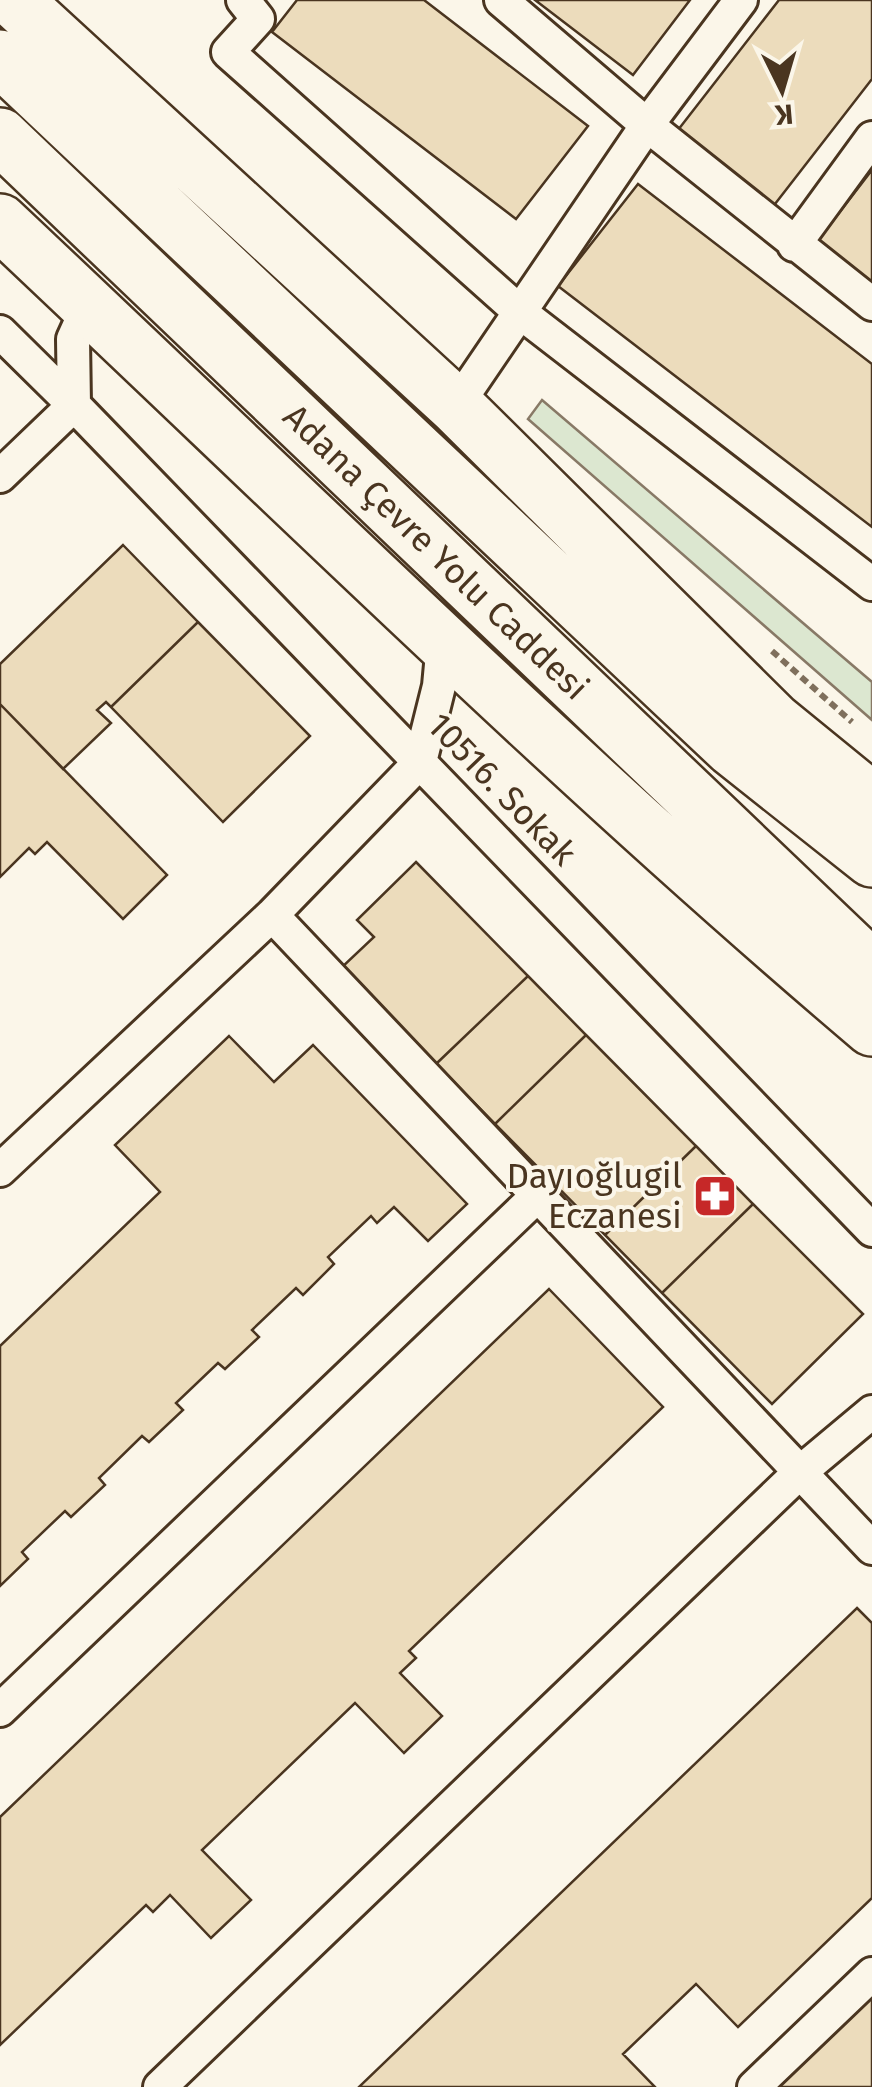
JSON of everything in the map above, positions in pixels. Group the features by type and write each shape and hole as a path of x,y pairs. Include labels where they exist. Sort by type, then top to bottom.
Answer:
{"highway":[{"path":"14,0 456,406 774,721 872,801"},
{"name":"Adana Çevre Yolu Caddesi","path":"0,58 732,748 872,859"},
{"name":"Adana Çevre Yolu Caddesi","path":"0,136 872,969"},
{"path":"0,222 443,643 741,918 872,1028"}],"street":[{"path":"501,0 794,245 872,304"},
{"path":"456,406 648,125 742,0"},
{"path":"259,6 228,52 521,313 872,584"},
{"path":"794,245 872,138"},
{"path":"0,476 74,405 73,339 88,306"},
{"name":"10516. Sokak","path":"0,332 872,1230"},
{"path":"0,1170 272,915 420,762 439,686 443,643"},
{"path":"272,915 872,1548"},
{"path":"0,1710 537,1196"},
{"path":"160,2087 799,1473 872,1412"},
{"path":"754,2087 872,1974"}],"green space":[{"path":"542,400 872,682 872,720 528,419"}],"building":[{"path":"297,0 424,0 588,126 516,219 272,32"},
{"path":"535,0 690,0 633,75"},
{"path":"779,0 872,0 872,79 768,213 671,139"},
{"path":"872,170 872,294 812,248"},
{"path":"638,184 872,364 872,527 558,286"},
{"path":"123,545 198,622 111,707 106,702 97,710 111,723 63,769 0,704 0,664"},
{"path":"198,622 310,736 223,822 111,707"},
{"path":"0,704 167,875 123,919 47,842 35,854 29,848 0,877"},
{"path":"416,862 528,976 436,1064 341,968 374,937 357,920"},
{"path":"528,976 586,1035 495,1124 436,1064"},
{"path":"586,1035 696,1146 605,1235 495,1124"},
{"path":"229,1036 274,1082 313,1045 467,1204 428,1241 394,1207 377,1223 371,1216 328,1257 334,1264 303,1295 296,1288 252,1330 259,1337 225,1369 218,1363 176,1403 183,1410 149,1442 142,1436 99,1478 105,1485 71,1517 65,1511 22,1552 28,1559 0,1586 0,1346 160,1192 115,1145"},
{"path":"696,1146 753,1204 662,1293 605,1235"},
{"path":"753,1204 863,1314 772,1404 662,1293"},
{"path":"549,1289 663,1407 409,1651 416,1658 400,1673 442,1716 404,1753 355,1703 202,1850 251,1900 211,1938 170,1895 153,1912 146,1905 0,2045 0,1817"},
{"path":"857,1608 872,1623 872,1898 738,2027 696,1984 623,2054 655,2087 359,2087"},
{"path":"872,1983 872,2087 762,2087"}],"place":[{"name":"Dayıoğlugil Eczanesi","path":"715,1196"}]}
